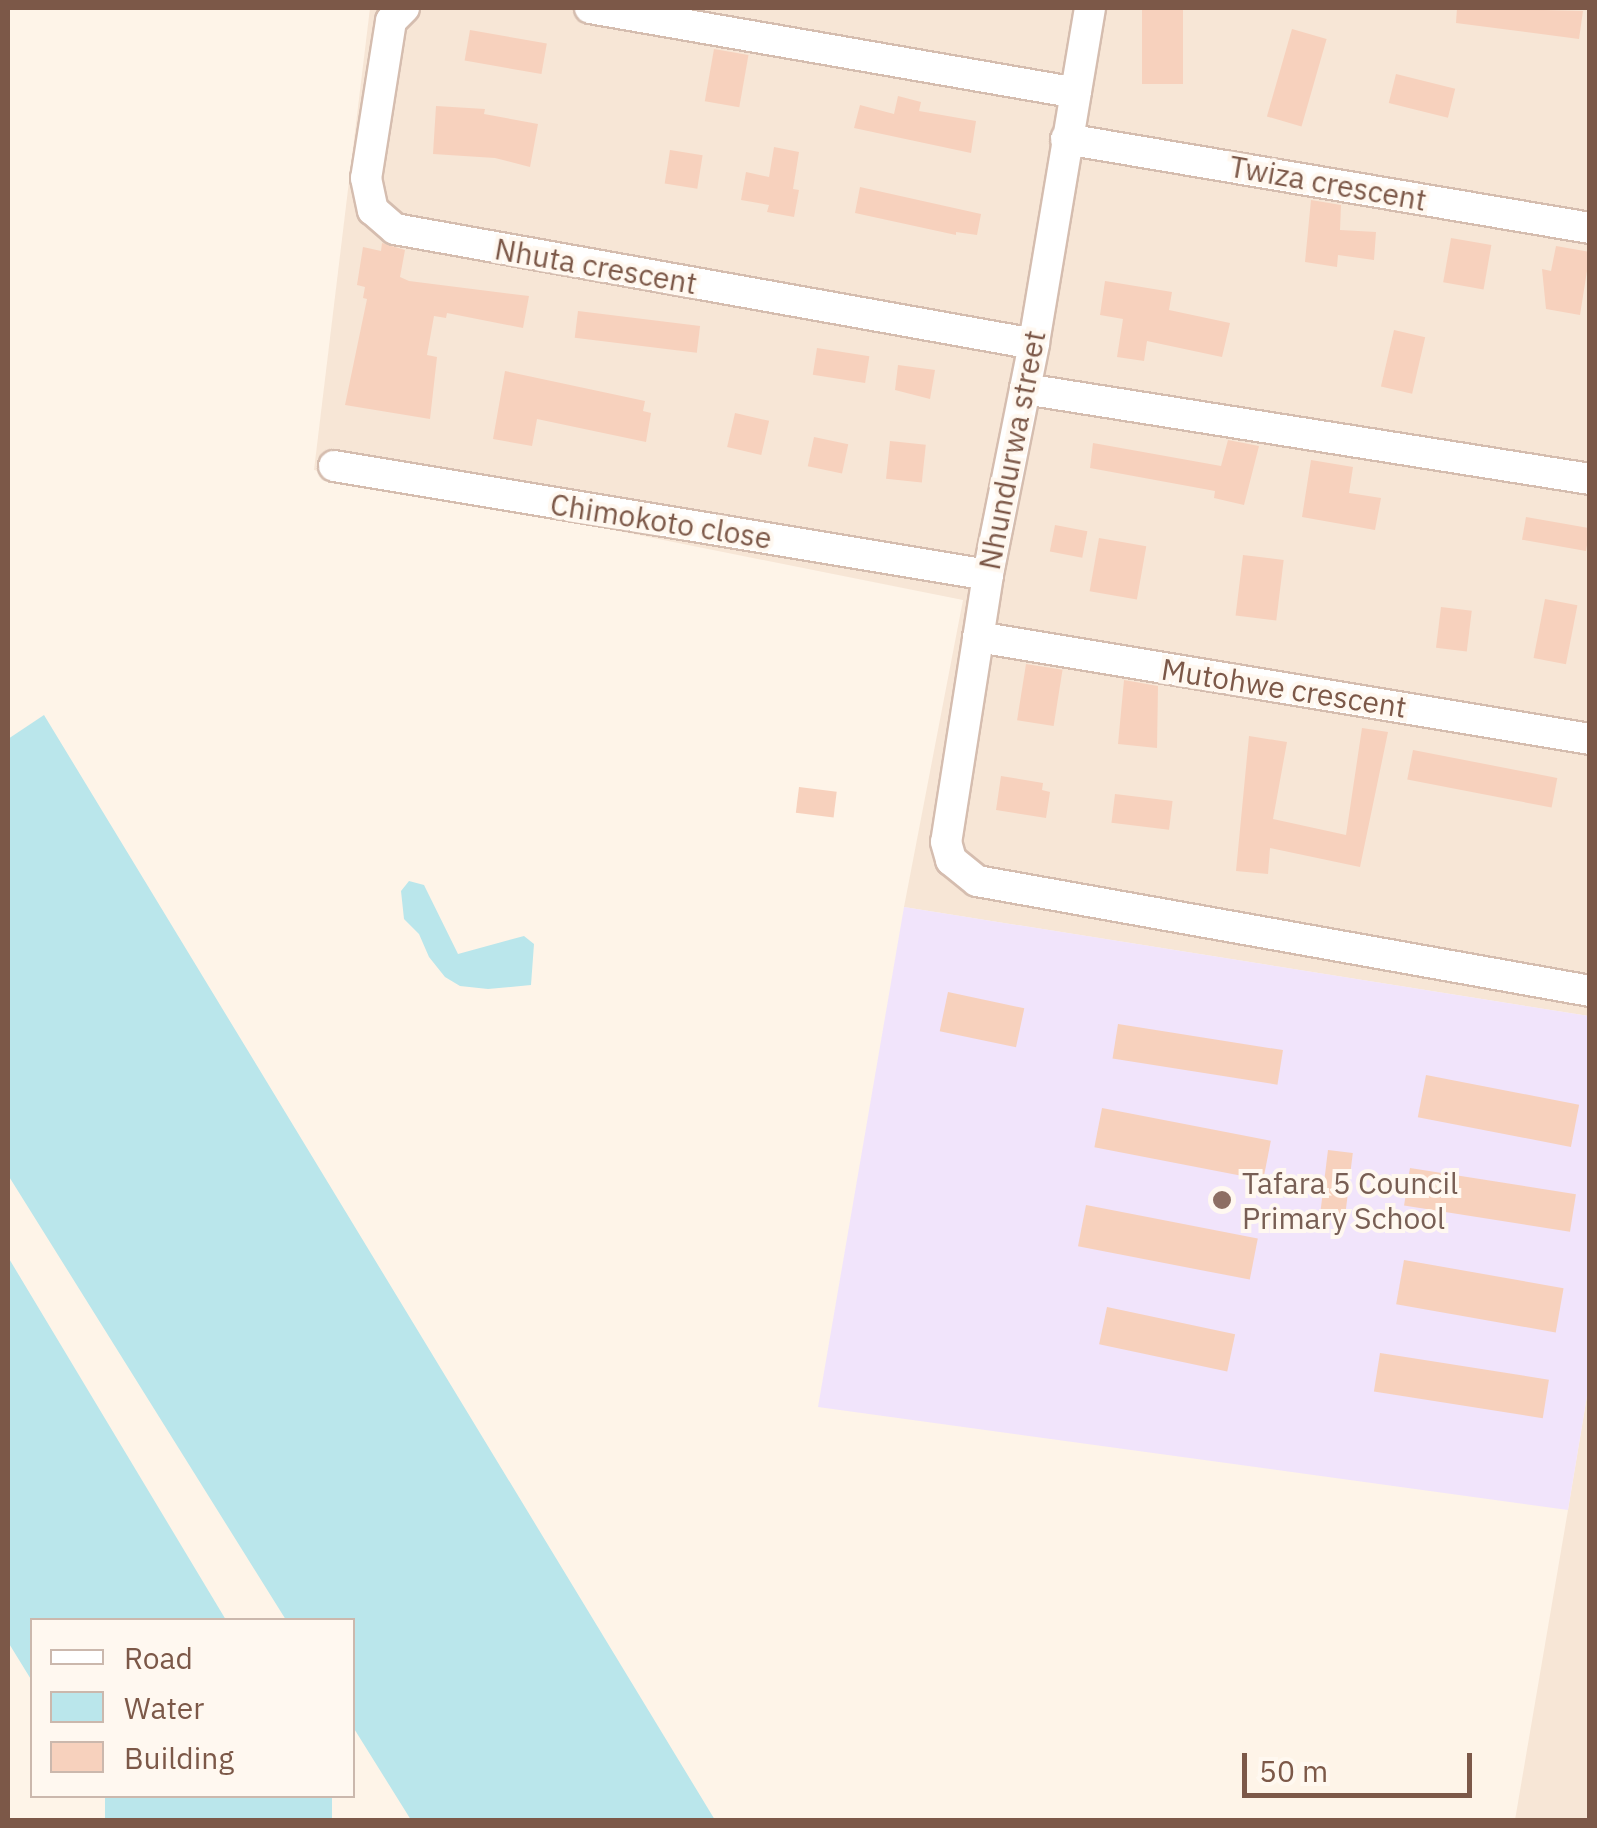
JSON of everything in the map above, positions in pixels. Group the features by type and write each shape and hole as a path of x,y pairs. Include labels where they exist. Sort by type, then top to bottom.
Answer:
{"street":[{"name":"Nhuta crescent","path":"404,8 391,21 366,178 373,210 395,229 1034,344"},
{"path":"590,8 1076,92"},
{"name":"Nhundurwa street","path":"1090,8 1034,344 988,575 946,842 951,860 976,881 1590,991"},
{"name":"Twiza crescent","path":"1066,139 1590,228"},
{"path":"1025,389 1590,480"},
{"name":"Chimokoto close","path":"334,466 988,575"},
{"name":"Mutohwe crescent","path":"978,638 1590,739"}],"shaded area":[{"path":"370,8 1589,8 1589,1016 904,907 963,600 314,470"},
{"name":"Tafara 5 Council Primary School","path":"904,907 1589,1016 1589,1384 1568,1510 818,1407"},
{"path":"1589,1384 1589,1820 1515,1820 1568,1510"}],"water":[{"path":"44,715 715,1820 411,1820 355,1730 355,1618 285,1618 8,1175 8,739"},
{"path":"409,881 424,885 458,954 524,936 534,944 531,985 488,989 460,986 445,977 429,957 419,934 404,919 401,891"},
{"path":"8,1257 225,1618 30,1618 30,1678 8,1642"},
{"path":"105,1798 332,1798 332,1820 105,1820"}],"building":[{"path":"1142,8 1183,8 1183,84 1142,84"},
{"path":"1457,8 1583,11 1579,39 1456,23"},
{"path":"1292,29 1327,39 1302,126 1267,116"},
{"path":"470,30 547,44 541,74 465,61"},
{"path":"714,49 748,55 739,107 705,101"},
{"path":"1396,74 1455,89 1448,118 1389,103"},
{"path":"898,96 921,102 919,111 976,121 971,153 854,128 860,105 894,114"},
{"path":"436,106 485,109 484,114 538,124 530,167 495,158 433,154"},
{"path":"774,147 799,152 793,189 799,190 794,217 767,212 769,205 741,200 746,172 769,177"},
{"path":"670,150 703,155 697,189 665,184"},
{"path":"860,187 981,214 977,235 956,235 855,213"},
{"path":"1311,200 1341,205 1340,230 1376,232 1374,260 1338,255 1337,267 1305,262"},
{"path":"1451,238 1491,245 1484,289 1443,282"},
{"path":"382,243 405,250 400,277 409,281 529,296 523,328 447,313 446,318 434,316 427,355 437,357 430,419 345,405 367,299 363,298 365,287 357,285 363,247 381,251"},
{"path":"1556,246 1590,252 1580,315 1546,309 1542,269 1551,271"},
{"path":"1105,281 1172,292 1169,310 1230,323 1222,357 1147,341 1144,361 1117,357 1123,319 1100,315"},
{"path":"578,311 700,326 697,353 575,338"},
{"path":"1394,330 1425,337 1412,394 1381,387"},
{"path":"817,348 869,356 865,383 813,375"},
{"path":"898,365 935,370 930,399 895,390"},
{"path":"505,371 645,401 643,411 651,413 646,442 537,419 532,446 493,439"},
{"path":"735,413 769,421 761,455 727,447"},
{"path":"814,437 848,444 842,474 808,466"},
{"path":"1228,440 1259,446 1244,505 1214,498 1215,491 1090,468 1093,443 1221,466"},
{"path":"890,441 926,445 922,483 886,479"},
{"path":"1311,460 1353,467 1349,493 1381,498 1375,530 1302,517"},
{"path":"1526,517 1590,528 1586,551 1522,540"},
{"path":"1055,525 1087,531 1082,558 1050,552"},
{"path":"1099,538 1146,546 1137,600 1090,591"},
{"path":"1243,555 1284,560 1276,621 1236,616"},
{"path":"1545,599 1577,605 1566,664 1534,658"},
{"path":"1441,607 1472,611 1467,651 1436,648"},
{"path":"1026,664 1063,670 1054,726 1017,720"},
{"path":"1124,680 1158,686 1157,748 1118,744"},
{"path":"1362,728 1388,732 1360,867 1270,848 1268,874 1236,871 1249,736 1287,742 1273,819 1346,835"},
{"path":"1413,750 1557,778 1552,807 1407,779"},
{"path":"1001,776 1043,783 1042,790 1050,792 1046,818 996,810"},
{"path":"799,787 837,792 834,817 796,813"},
{"path":"1115,794 1173,801 1169,830 1111,823"},
{"path":"948,992 1024,1008 1016,1047 940,1031"},
{"path":"1118,1024 1283,1050 1277,1085 1113,1059"},
{"path":"1426,1075 1579,1105 1571,1147 1418,1117"},
{"path":"1102,1108 1271,1141 1263,1180 1094,1147"},
{"path":"1328,1150 1353,1153 1345,1218 1320,1215"},
{"path":"1410,1168 1576,1194 1570,1232 1404,1206"},
{"path":"1086,1205 1258,1238 1250,1280 1078,1246"},
{"path":"1404,1260 1564,1288 1556,1332 1396,1304"},
{"path":"1107,1307 1235,1334 1227,1371 1099,1344"},
{"path":"1380,1353 1549,1380 1543,1418 1374,1392"}],"place":[{"name":"Tafara 5 Council Primary School","path":"1222,1200"}]}
